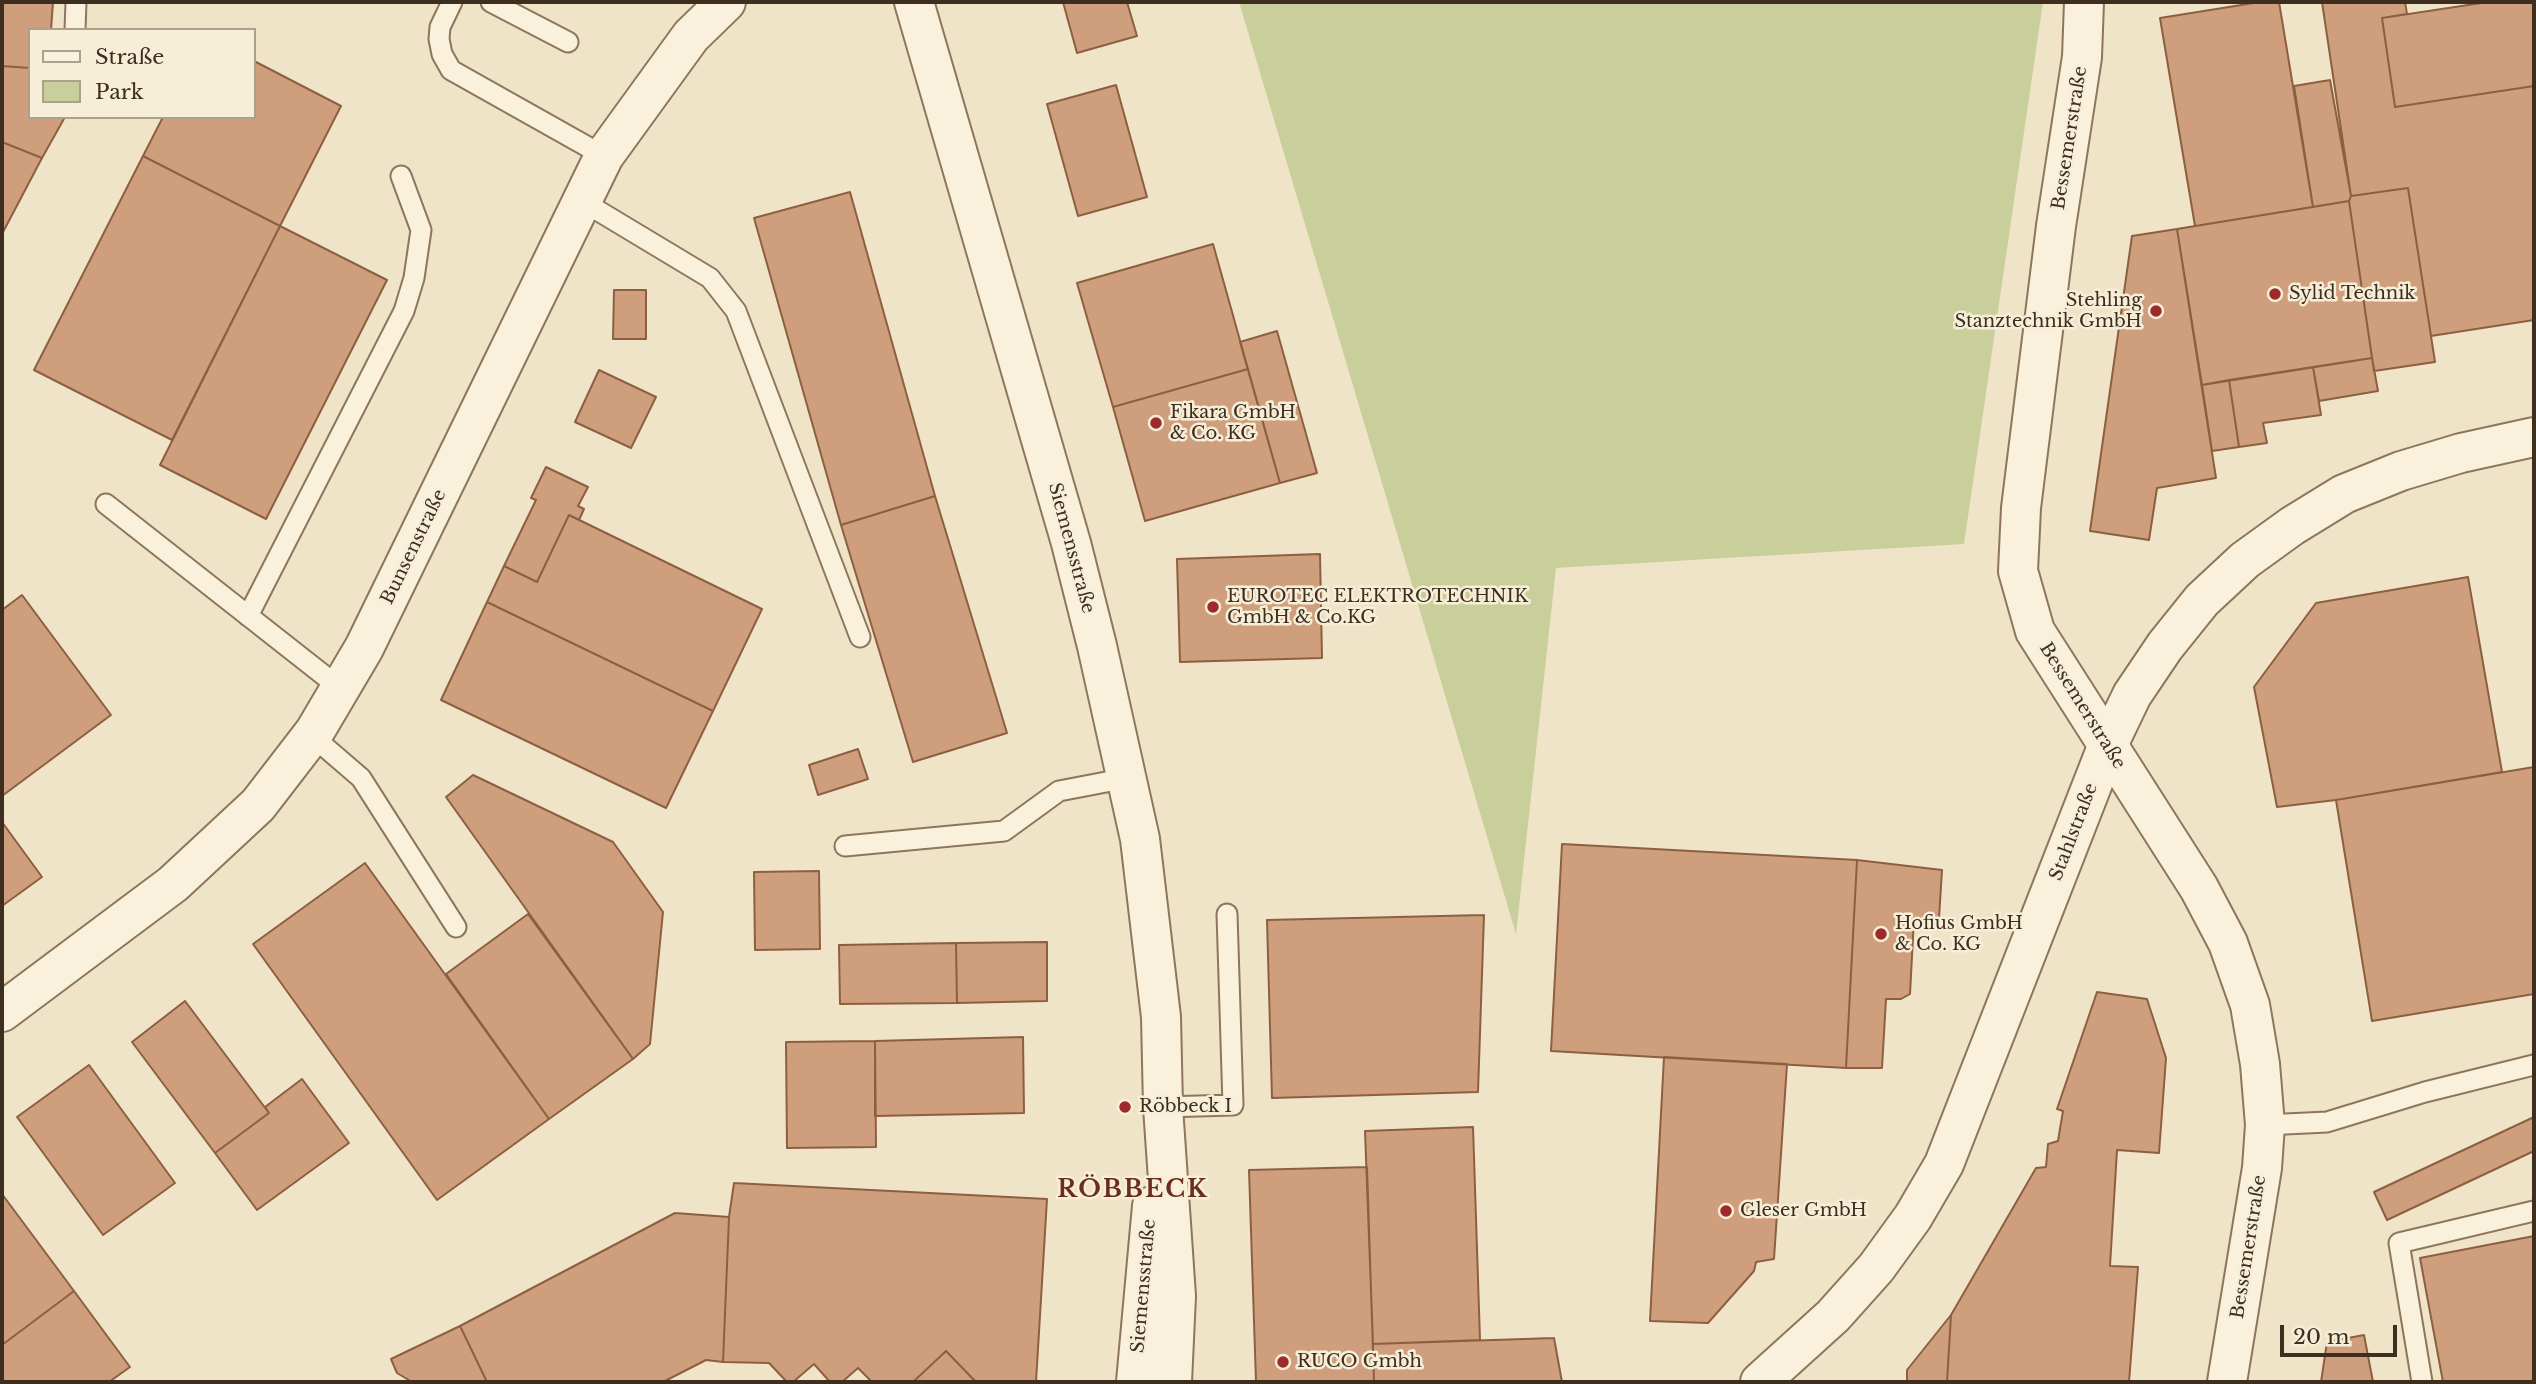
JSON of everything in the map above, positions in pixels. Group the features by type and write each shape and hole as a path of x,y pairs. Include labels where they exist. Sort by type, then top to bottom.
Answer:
{"street":[{"name":"Bunsenstraße","path":"2,1012 173,884 258,806 311,735 364,648 604,156 691,36 726,2"},
{"name":"Siemensstraße","path":"914,2 1071,543 1140,839 1161,1017 1163,1107 1176,1296 1172,1382"},
{"name":"Bessemerstraße","path":"2084,2 2082,57 2056,226 2021,508 2018,571 2035,631 2199,888 2228,943 2250,1005 2260,1064 2265,1125 2262,1168 2227,1382"},
{"name":"Stahlstraße","path":"1760,1382 1833,1317 1876,1268 1913,1217 1944,1164 2107,747 2132,695 2165,646 2202,600 2245,560 2292,526 2344,494 2401,471 2461,453 2534,437"},
{"name":"Siemensstraße","path":"1136,1382 1142,1292 1163,1107"}],"lane":[{"path":"75,28 76,2"},
{"path":"452,2 440,27 439,39 442,54 451,70 604,156"},
{"path":"491,2 568,42"},
{"path":"248,616 404,311 414,278 421,230 401,176"},
{"path":"582,201 710,278 736,311 860,638"},
{"path":"106,504 340,688"},
{"path":"311,735 361,778 456,927"},
{"path":"845,846 1004,831 1059,791 1127,778"},
{"path":"1163,1107 1233,1105 1227,914"},
{"path":"2265,1125 2327,1122 2425,1092 2534,1065"},
{"path":"2422,1382 2399,1243 2534,1211"}],"green space":[{"path":"1239,2 2043,2 1964,544 1556,568 1516,934"}],"building":[{"path":"2,2 53,2 51,28 28,28 28,68 2,66"},
{"path":"1063,2 1127,2 1137,36 1077,53"},
{"path":"2260,2 2279,2 2313,207 2195,226 2160,18"},
{"path":"2322,2 2405,2 2407,14 2382,18 2395,107 2534,86 2534,320 2431,336 2408,188 2351,196"},
{"path":"2488,2 2534,2 2534,86 2395,107 2382,18"},
{"path":"256,62 341,106 280,226 143,156 162,119 256,119"},
{"path":"2,66 28,68 28,119 64,119 42,158 2,142"},
{"path":"2330,80 2351,196 2349,201 2313,207 2294,86"},
{"path":"1116,85 1147,197 1078,216 1047,104"},
{"path":"2,142 42,158 2,234"},
{"path":"143,156 280,226 172,440 34,370"},
{"path":"2408,188 2435,362 2374,371 2349,201 2351,196"},
{"path":"850,192 935,496 841,525 754,218"},
{"name":"Sylid Technik","path":"2349,201 2372,358 2202,385 2177,229"},
{"path":"280,226 387,280 266,519 160,465"},
{"name":"Stehling Stanztechnik GmbH","path":"2177,229 2216,478 2157,488 2149,540 2090,531 2132,236"},
{"path":"1213,244 1248,369 1113,407 1077,283"},
{"path":"614,290 646,290 646,339 613,339"},
{"path":"1277,331 1317,473 1280,483 1240,342"},
{"path":"2372,358 2378,391 2319,401 2313,367"},
{"path":"2313,367 2321,415 2263,423 2267,443 2239,447 2229,380"},
{"path":"1248,369 1280,483 1145,521 1113,407"},
{"path":"599,370 656,397 631,448 575,422"},
{"path":"2229,380 2239,447 2212,451 2202,385"},
{"path":"546,467 588,487 578,506 584,509 579,520 569,515 537,582 504,566 536,500 531,498"},
{"path":"935,496 1007,733 913,762 841,525"},
{"path":"569,515 762,609 713,711 487,602 504,566 537,582"},
{"path":"1320,554 1322,658 1180,662 1177,559"},
{"path":"2468,577 2502,772 2336,800 2277,807 2254,687 2316,603"},
{"path":"22,595 111,715 2,796 2,610"},
{"path":"487,602 713,711 666,808 441,700"},
{"path":"858,749 868,779 818,795 809,765"},
{"path":"2534,767 2534,994 2372,1021 2336,800"},
{"path":"473,775 613,842 663,912 650,1044 633,1059 446,797"},
{"path":"2,822 42,877 2,906"},
{"path":"1562,844 1857,860 1846,1068 1551,1051"},
{"path":"1857,860 1942,870 1939,918 1914,918 1910,994 1901,999 1886,999 1882,1068 1846,1068"},
{"path":"365,863 549,1119 437,1200 253,944"},
{"path":"819,871 820,949 755,950 754,872"},
{"path":"528,914 633,1059 549,1119 446,974"},
{"path":"1484,915 1478,1092 1272,1098 1267,920"},
{"path":"1047,942 1047,1001 957,1003 956,943"},
{"path":"956,943 957,1003 840,1004 839,945"},
{"path":"2097,992 2147,999 2166,1058 2159,1153 2117,1150 2110,1266 2138,1267 2129,1382 1947,1382 1951,1315 2036,1168 2046,1167 2048,1144 2058,1141 2063,1111 2057,1109"},
{"path":"185,1001 269,1113 215,1153 132,1042"},
{"path":"1023,1037 1024,1113 875,1116 875,1041"},
{"path":"875,1041 876,1147 787,1148 786,1042"},
{"path":"1664,1057 1787,1064 1774,1259 1756,1262 1754,1271 1708,1323 1650,1321"},
{"path":"89,1065 175,1183 103,1235 17,1117"},
{"path":"302,1079 349,1143 257,1210 215,1153 269,1113 265,1107"},
{"path":"2534,1117 2534,1151 2387,1220 2374,1192"},
{"path":"1473,1127 1480,1340 1373,1344 1365,1131"},
{"path":"1367,1167 1374,1382 1256,1382 1249,1170"},
{"path":"734,1183 1047,1199 1036,1382 976,1382 946,1351 913,1382 872,1382 858,1368 842,1382 830,1382 814,1364 793,1382 787,1382 769,1363 723,1362 729,1217"},
{"path":"2,1194 74,1291 2,1345"},
{"path":"675,1213 729,1217 723,1362 706,1360 663,1382 487,1382 460,1326"},
{"path":"2534,1236 2534,1382 2443,1382 2420,1258"},
{"path":"74,1291 130,1367 109,1382 2,1382 2,1345"},
{"path":"1951,1315 1947,1382 1907,1382 1907,1370"},
{"path":"460,1326 487,1382 412,1382 397,1373 391,1359"},
{"path":"2364,1335 2373,1382 2321,1382 2327,1342"},
{"path":"1554,1338 1562,1382 1374,1382 1373,1344"},
{"path":"946,1351 976,1382 913,1382"}],"place":[{"name":"Sylid Technik","path":"2275,294"},
{"name":"Stehling Stanztechnik GmbH","path":"2156,311"},
{"name":"Fikara GmbH & Co. KG","path":"1156,423"},
{"name":"EUROTEC ELEKTROTECHNIK GmbH & Co.KG","path":"1213,607"},
{"name":"Hofius GmbH & Co. KG","path":"1881,934"},
{"name":"Röbbeck I","path":"1125,1107"},
{"name":"Gleser GmbH","path":"1726,1211"},
{"name":"RUCO Gmbh","path":"1283,1362"}],"district":[{"name":"RÖBBECK","path":"1133,1190"}]}
